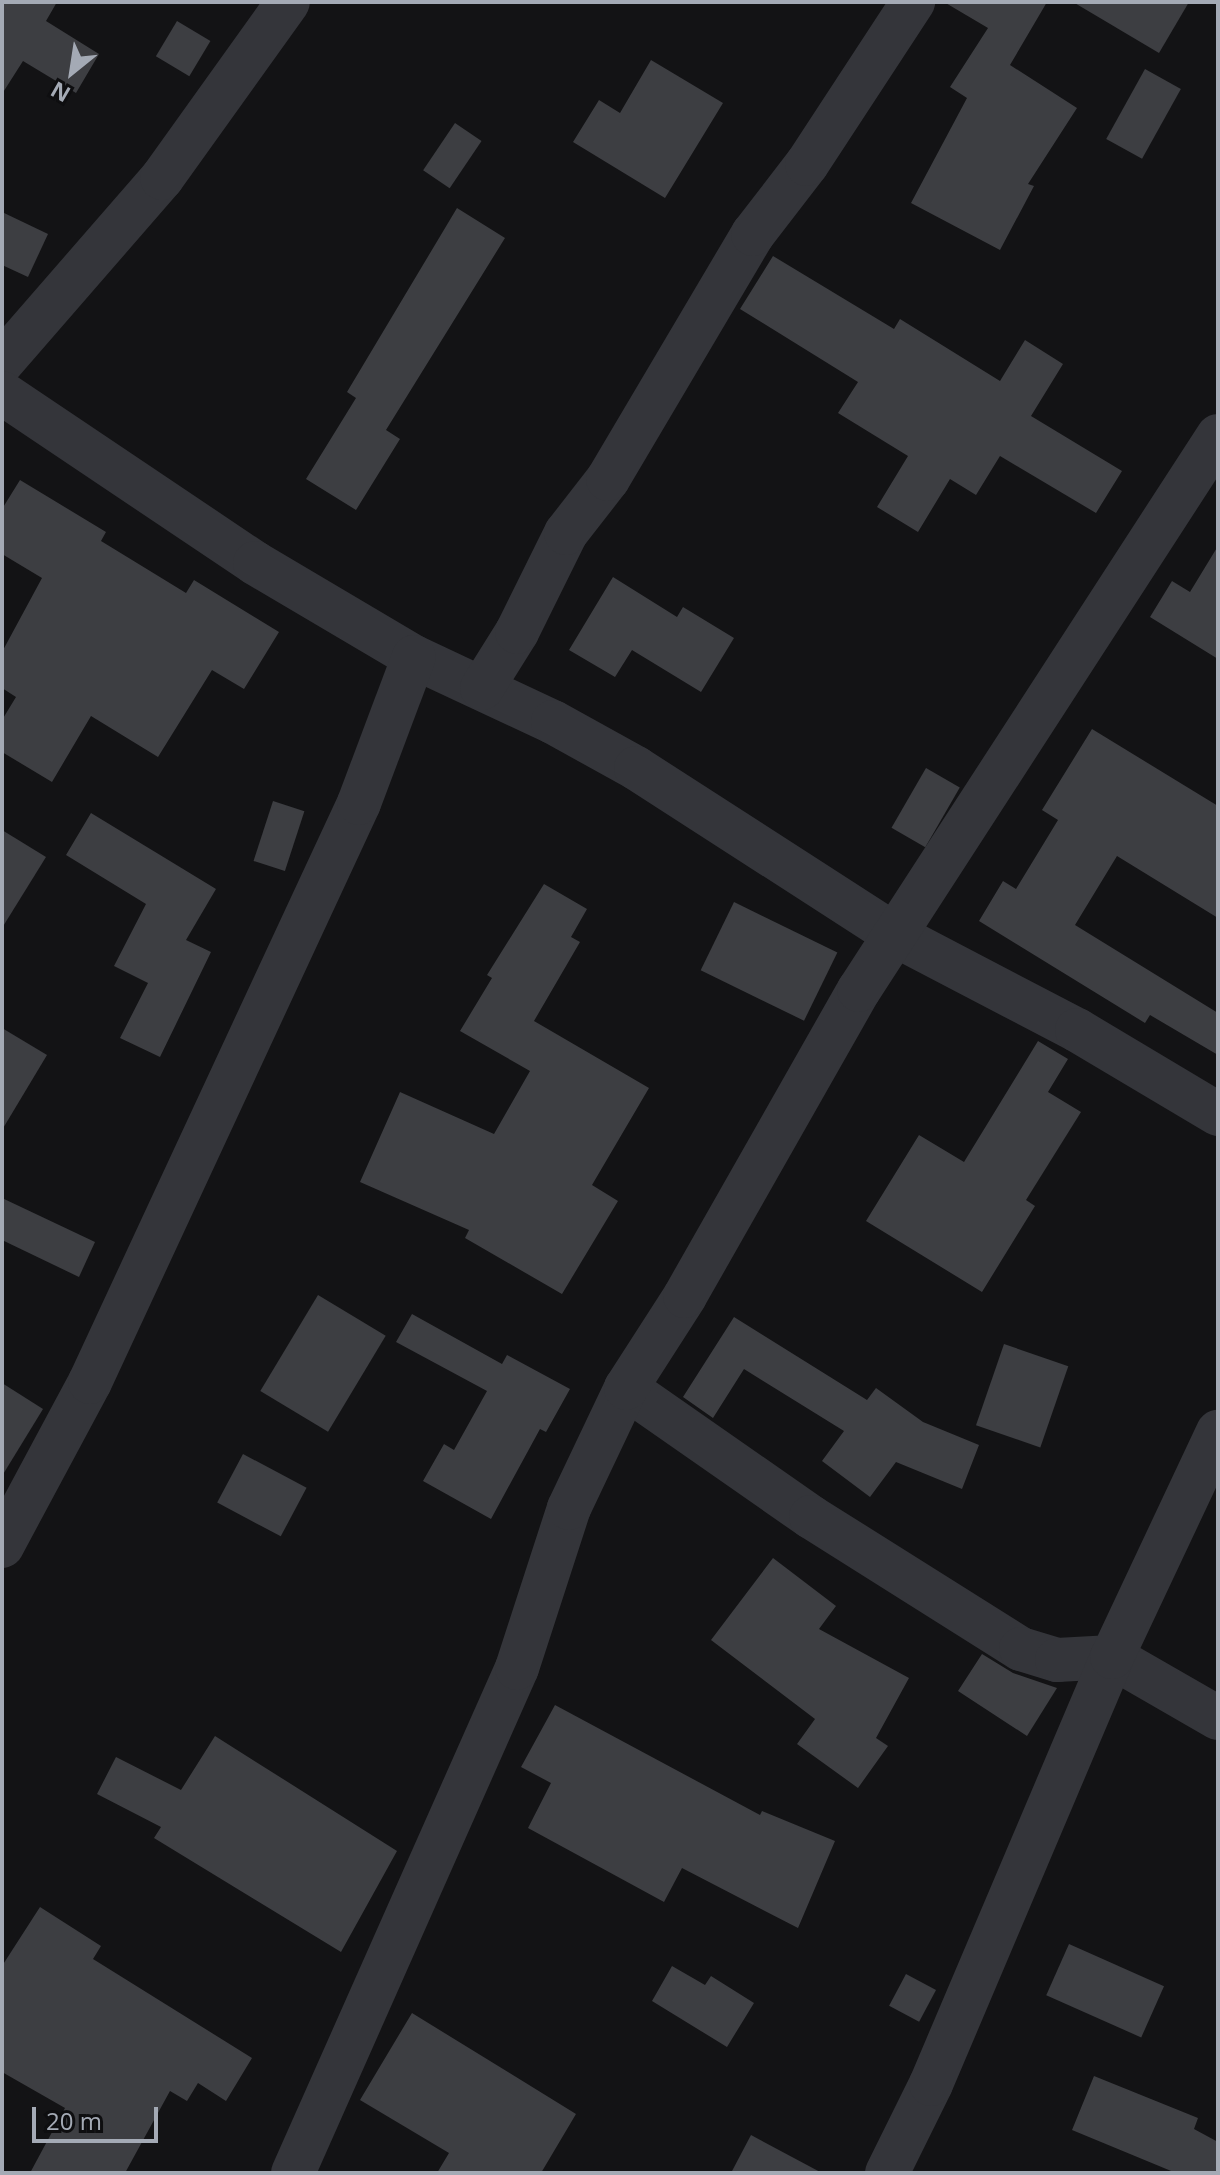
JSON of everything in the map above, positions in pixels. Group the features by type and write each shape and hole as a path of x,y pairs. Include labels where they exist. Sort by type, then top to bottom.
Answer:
{"street":[{"path":"2,362 162,178 288,2"},
{"path":"482,688 517,632 566,533 608,479 753,234 807,164 913,2"},
{"path":"2,393 255,563 414,657 482,688 636,768 897,936 1077,1030 1218,1114"},
{"path":"293,2173 517,1668 569,1508 626,1388 685,1296 859,990 897,936 1218,436"},
{"path":"2,1546 90,1382 359,803 414,657"},
{"path":"626,1388 811,1517 1021,1649 1057,1660 1112,1657 1218,1718"},
{"path":"887,2173 931,2084 1112,1657 1218,1432"}],"building":[{"path":"2,2 57,2 46,21 99,54 76,93 23,61 2,94"},
{"path":"944,2 1047,2 1010,65 1077,108 1028,184 1034,186 1000,250 911,203 967,98 950,87 988,28"},
{"path":"1073,2 1189,2 1159,53"},
{"path":"177,21 210,41 189,76 156,56"},
{"path":"651,60 723,103 665,198 573,142 599,100 620,113"},
{"path":"1145,69 1181,89 1142,159 1106,139"},
{"path":"455,123 482,141 450,188 423,170"},
{"path":"457,208 505,238 386,430 400,439 356,510 306,479 356,398 347,392"},
{"path":"2,212 48,234 28,277 2,265"},
{"path":"773,256 894,329 900,319 1000,381 1025,340 1063,364 1031,416 1122,471 1096,513 1000,456 976,495 950,479 918,532 877,507 908,456 838,413 858,382 740,309"},
{"path":"20,480 106,532 101,541 186,593 194,580 279,632 244,689 212,670 158,757 91,716 52,782 2,752 2,720 16,697 2,688 2,652 42,578 2,554 2,509"},
{"path":"1218,546 1218,659 1150,617 1172,581 1190,592"},
{"path":"613,577 677,617 683,607 734,638 701,692 632,650 615,677 569,650"},
{"path":"1092,729 1218,806 1218,918 1117,856 1075,925 1218,1013 1218,1055 1150,1015 1145,1023 979,921 1003,881 1016,889 1058,820 1042,810"},
{"path":"926,768 960,788 925,847 892,828"},
{"path":"273,801 304,811 285,871 254,861"},
{"path":"91,813 216,889 186,940 211,952 160,1057 120,1038 148,983 114,966 146,904 66,855"},
{"path":"2,830 46,857 2,928"},
{"path":"544,884 587,909 571,937 580,942 534,1021 649,1088 592,1185 618,1201 562,1294 465,1238 469,1230 360,1182 400,1092 494,1134 530,1071 460,1031 492,978 487,975"},
{"path":"734,902 837,952 804,1021 701,970"},
{"path":"2,1028 47,1055 2,1130"},
{"path":"1038,1041 1068,1059 1048,1092 1081,1112 1026,1200 1035,1206 982,1292 866,1221 919,1135 964,1162"},
{"path":"2,1198 95,1242 79,1277 2,1240"},
{"path":"318,1295 386,1336 328,1432 260,1391"},
{"path":"412,1314 502,1364 507,1355 570,1389 546,1432 540,1429 491,1519 423,1481 444,1444 454,1450 487,1391 396,1342"},
{"path":"734,1317 867,1400 876,1388 923,1422 979,1445 962,1489 896,1462 870,1497 822,1461 844,1431 744,1369 713,1418 683,1397"},
{"path":"1004,1344 1068,1366 1040,1447 976,1425"},
{"path":"2,1383 43,1409 2,1476"},
{"path":"243,1454 307,1488 281,1536 217,1503"},
{"path":"773,1558 836,1606 819,1629 909,1678 876,1738 888,1746 858,1788 797,1744 815,1719 711,1640"},
{"path":"982,1654 1013,1673 1057,1688 1027,1736 958,1691"},
{"path":"555,1705 760,1815 762,1811 835,1841 798,1928 682,1868 664,1902 528,1828 551,1783 521,1767"},
{"path":"215,1736 397,1851 341,1952 154,1838 161,1827 97,1794 116,1757 181,1790"},
{"path":"40,1907 101,1946 93,1959 252,2058 226,2101 198,2083 187,2101 170,2091 125,2173 30,2173 65,2108 2,2072 2,1966"},
{"path":"1069,1944 1164,1986 1141,2037 1046,1995"},
{"path":"672,1966 705,1985 711,1976 754,2003 727,2047 652,2001"},
{"path":"906,1974 936,1990 919,2022 889,2006"},
{"path":"412,2013 576,2114 541,2173 437,2173 449,2153 360,2100"},
{"path":"1094,2076 1198,2118 1194,2129 1218,2142 1218,2173 1176,2173 1072,2130"},
{"path":"751,2135 822,2173 731,2173"}]}
